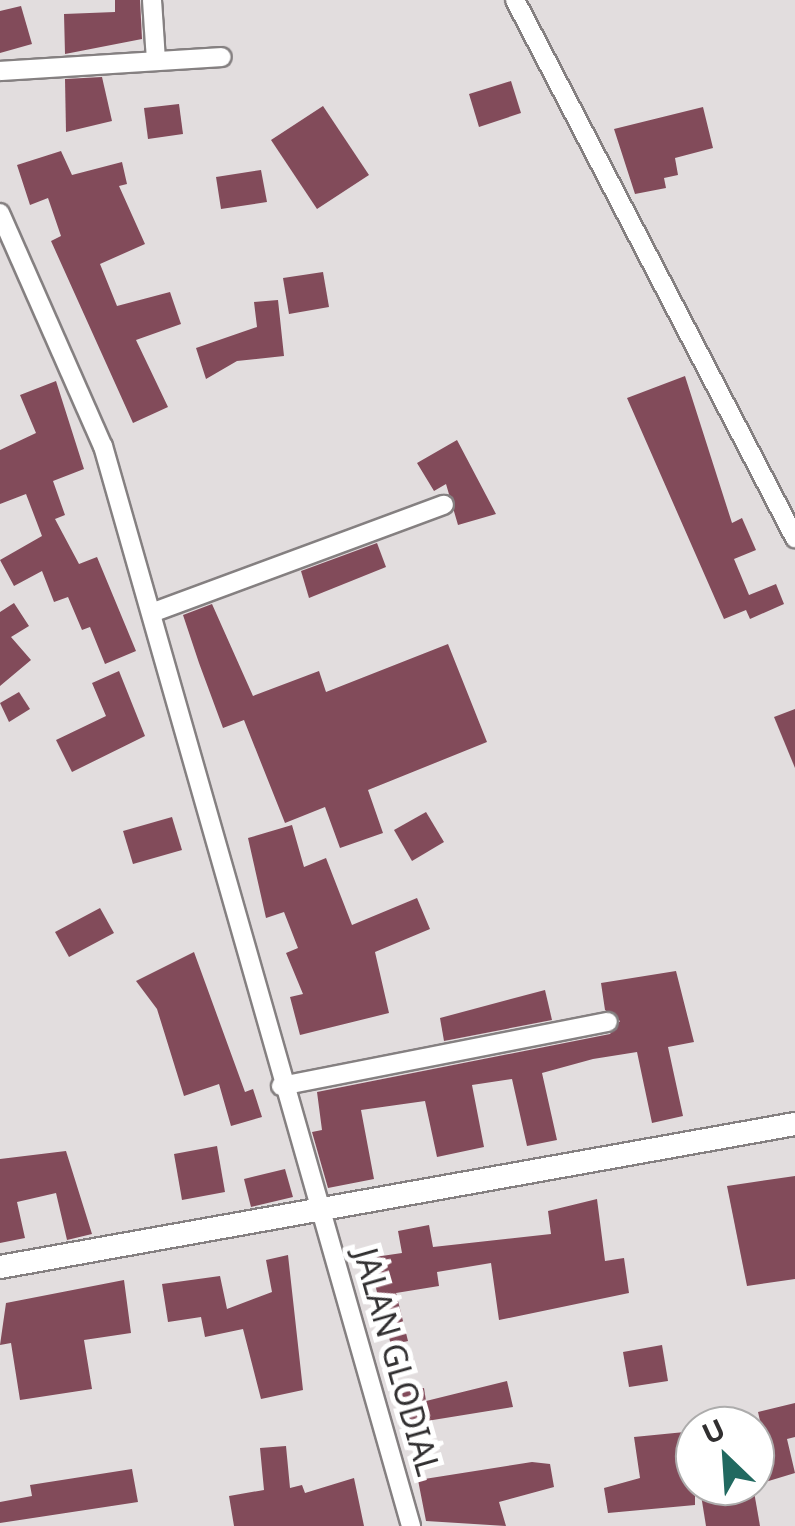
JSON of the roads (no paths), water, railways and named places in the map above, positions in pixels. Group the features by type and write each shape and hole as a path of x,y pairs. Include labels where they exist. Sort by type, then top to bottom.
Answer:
{"street":[{"path":"152,0 156,60"},
{"path":"516,0 795,538"},
{"path":"0,72 222,57"},
{"name":"JALAN GLODIAL","path":"0,213 102,446 154,612 281,1086 324,1214 412,1526"},
{"path":"154,612 444,504"},
{"path":"281,1086 608,1022"},
{"path":"0,1267 324,1214 795,1124"}]}
